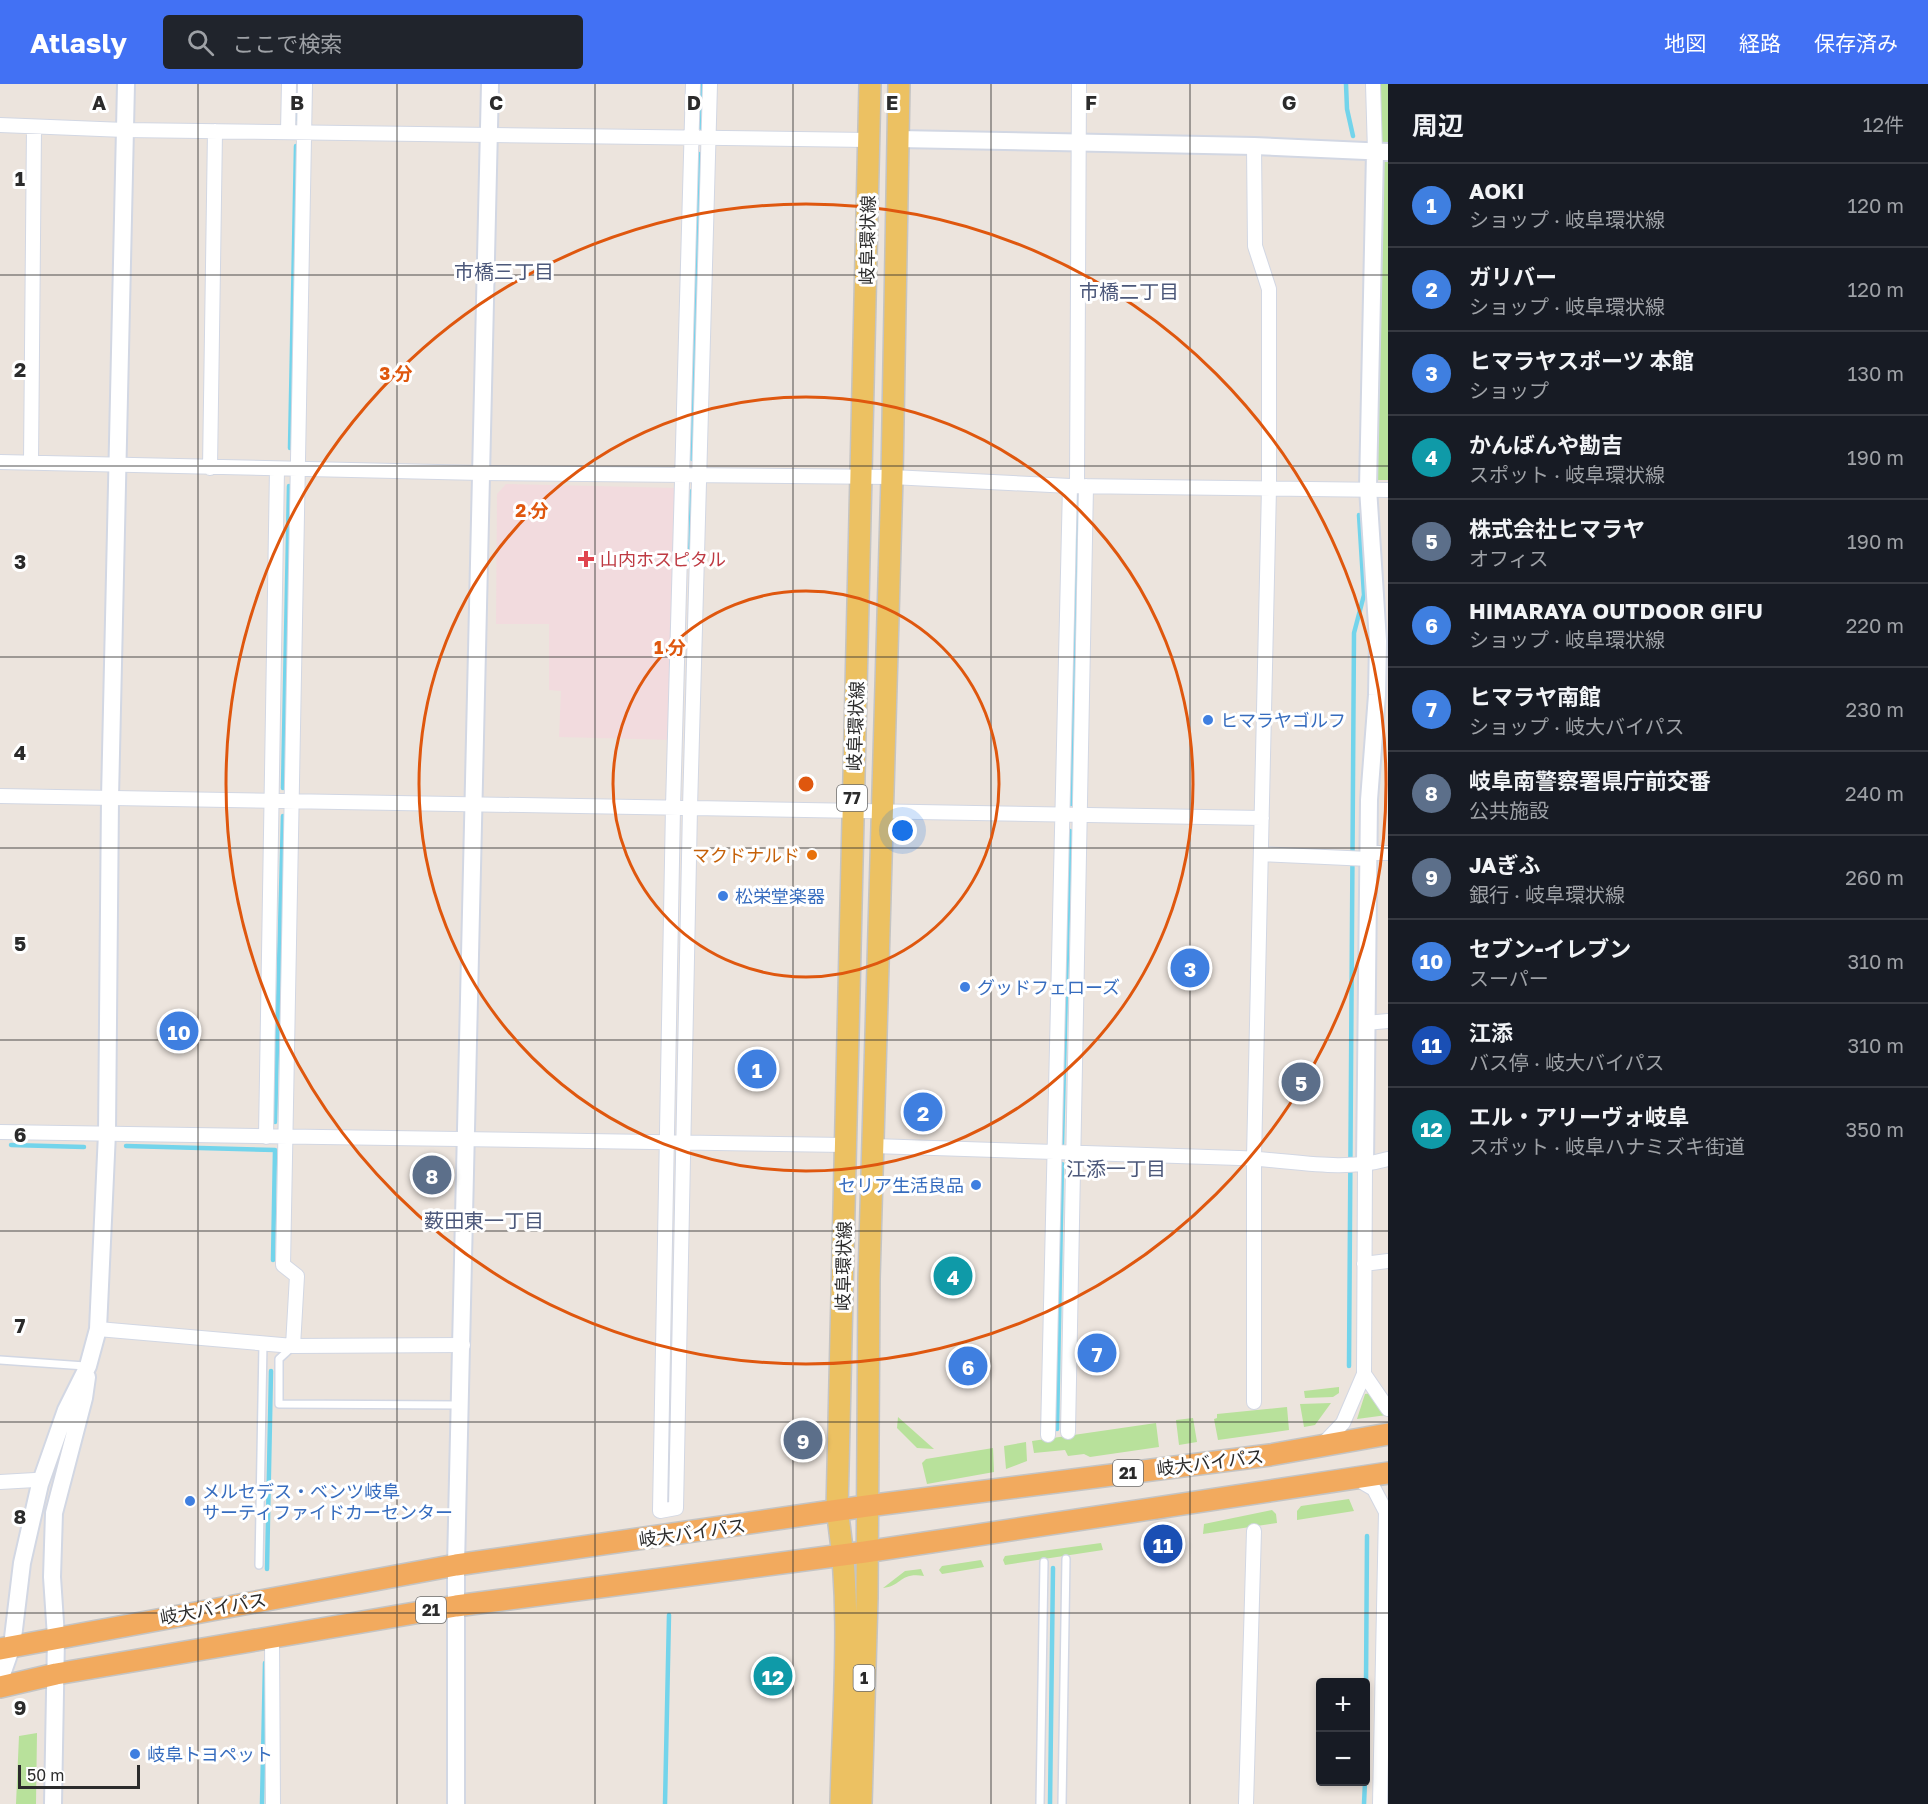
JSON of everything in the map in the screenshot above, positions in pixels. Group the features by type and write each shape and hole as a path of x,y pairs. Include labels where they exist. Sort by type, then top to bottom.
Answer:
{"highway":[{"name":"岐大バイパス","path":"6,1647 456,1564 867,1506 1270,1455 1388,1434"},
{"name":"岐大バイパス","path":"0,1686 56,1674 456,1606 866,1552 1388,1473"}],"main road":[{"name":"岐阜環状線","path":"837,1511 852,937 852,810 863,477 870,84"},
{"name":"岐阜環状線","path":"867,1506 868,1279 892,477 899,84"},
{"name":"77","path":"866,1552 867,1506"},
{"name":"77","path":"837,1511 844,1555"},
{"name":"1","path":"861,1804 867,1598 866,1552"},
{"name":"1","path":"841,1804 844,1555"}],"street":[{"path":"53,1804 56,1674 52,1577 54,1513 84,1398 88,1366 98,1329 107,1133 110,798 126,84"},
{"path":"288,132 289,84"},
{"path":"294,1346 297,1276 283,1265 305,84"},
{"path":"456,1804 456,1564 468,1140 490,84"},
{"path":"693,84 665,1142 660,1511 676,1508 682,1143 710,84"},
{"path":"1068,1432 1080,815 1079,84"},
{"path":"1322,1445 1343,1423 1364,1374 1362,1165 1366,1023 1366,857 1377,695 1378,641 1368,488 1381,152 1373,84"},
{"path":"0,125 125,130 868,140"},
{"path":"31,462 34,127"},
{"path":"210,468 215,131"},
{"path":"898,139 1254,146 1381,152"},
{"path":"1254,146 1255,246 1269,289 1269,488 1254,1158 1254,1402"},
{"path":"0,462 481,473 892,477 1078,486 1388,490"},
{"path":"266,1137 277,469"},
{"path":"1048,1435 1062,814 1078,486"},
{"path":"0,796 1262,818"},
{"path":"1261,854 1343,858 1388,853"},
{"path":"1366,1023 1388,1021"},
{"path":"0,1132 845,1144"},
{"path":"873,1146 1254,1158 1341,1166 1362,1165 1388,1158"},
{"path":"1364,1264 1388,1261"},
{"path":"98,1329 294,1346 463,1345"},
{"path":"0,1680 22,1563 40,1484 66,1410 88,1366"},
{"path":"1364,1374 1388,1409"},
{"path":"1354,1478 1374,1489 1387,1510 1384,1744 1380,1804"},
{"path":"0,1482 35,1480 40,1484"},
{"path":"1246,1804 1254,1531"},
{"path":"272,1637 273,1804"}],"lane":[{"path":"259,1564 263,1344"},
{"path":"294,1346 279,1359 279,1404 461,1406"},
{"path":"0,1360 88,1366"},
{"path":"1062,1804 1066,1559"},
{"path":"1040,1804 1044,1562"}],"shaded area":[{"name":"山内ホスピタル","path":"506,484 677,488 674,740 559,737 561,691 549,690 549,624 496,624 497,494"}],"green space":[{"path":"1381,84 1388,84 1388,480 1376,480"},
{"path":"1339,1387 1339,1393 1333,1397 1305,1398 1304,1391"},
{"path":"1372,1393 1387,1415 1357,1419 1365,1394"},
{"path":"1331,1403 1315,1425 1304,1427 1300,1404"},
{"path":"1287,1407 1289,1430 1218,1440 1214,1419 1217,1418 1217,1414"},
{"path":"898,1417 934,1449 917,1448 897,1428"},
{"path":"1193,1418 1197,1442 1179,1445 1176,1420"},
{"path":"1156,1423 1159,1447 1090,1457 1084,1454 1068,1456 1065,1450 1034,1453 1032,1441"},
{"path":"1026,1442 1027,1461 1006,1469 1004,1446"},
{"path":"993,1448 994,1472 927,1484 922,1463 926,1459"},
{"path":"1349,1499 1354,1511 1297,1520 1297,1511 1301,1506"},
{"path":"1272,1510 1276,1514 1277,1523 1203,1534 1204,1524"},
{"path":"1101,1543 1103,1550 1005,1565 1003,1560 1005,1556"},
{"path":"981,1560 984,1567 942,1574 939,1570 942,1566"},
{"path":"921,1569 924,1576 910,1576 883,1588 905,1571"},
{"path":"37,1733 36,1804 16,1804 19,1736"}],"waterway":[{"path":"297,119 298,84"},
{"path":"699,134 700,84"},
{"path":"1346,84 1347,109 1353,136"},
{"path":"290,448 296,146"},
{"path":"692,459 699,154"},
{"path":"283,788 289,486"},
{"path":"690,560 692,491"},
{"path":"1071,804 1077,493"},
{"path":"1349,1366 1354,633 1364,595 1359,515"},
{"path":"275,1122 283,816"},
{"path":"1062,1145 1070,831"},
{"path":"11,1145 84,1147"},
{"path":"126,1146 275,1150 273,1260"},
{"path":"1057,1429 1062,1164"},
{"path":"267,1569 271,1371"},
{"path":"1366,1678 1367,1536"},
{"path":"1050,1804 1053,1568"},
{"path":"665,1804 669,1615"},
{"path":"262,1804 265,1663"},
{"path":"1364,1804 1365,1786"}],"place":[{"name":"山内ホスピタル","path":"586,559"},
{"name":"ヒマラヤゴルフ","path":"1208,720"},
{"name":"マクドナルド","path":"812,855"},
{"name":"松栄堂楽器","path":"723,896"},
{"name":"ヒマラヤスポーツ 本館","path":"1190,968"},
{"name":"グッドフェローズ","path":"965,987"},
{"name":"セブン-イレブン","path":"179,1031"},
{"name":"AOKI","path":"757,1069"},
{"name":"株式会社ヒマラヤ","path":"1301,1082"},
{"name":"ガリバー","path":"923,1112"},
{"name":"岐阜南警察署県庁前交番","path":"432,1175"},
{"name":"セリア生活良品","path":"976,1185"},
{"name":"かんばんや勘吉","path":"953,1276"},
{"name":"ヒマラヤ南館","path":"1097,1353"},
{"name":"HIMARAYA OUTDOOR GIFU","path":"968,1366"},
{"name":"JAぎふ","path":"803,1440"},
{"name":"メルセデス・ベンツ岐阜 サーティファイドカーセンター","path":"190,1501"},
{"name":"江添","path":"1163,1544"},
{"name":"エル・アリーヴォ岐阜","path":"773,1676"},
{"name":"岐阜トヨペット","path":"135,1754"}],"district":[{"name":"市橋三丁目","path":"504,271"},
{"name":"市橋二丁目","path":"1129,291"},
{"name":"江添一丁目","path":"1116,1168"},
{"name":"薮田東一丁目","path":"484,1220"}]}
